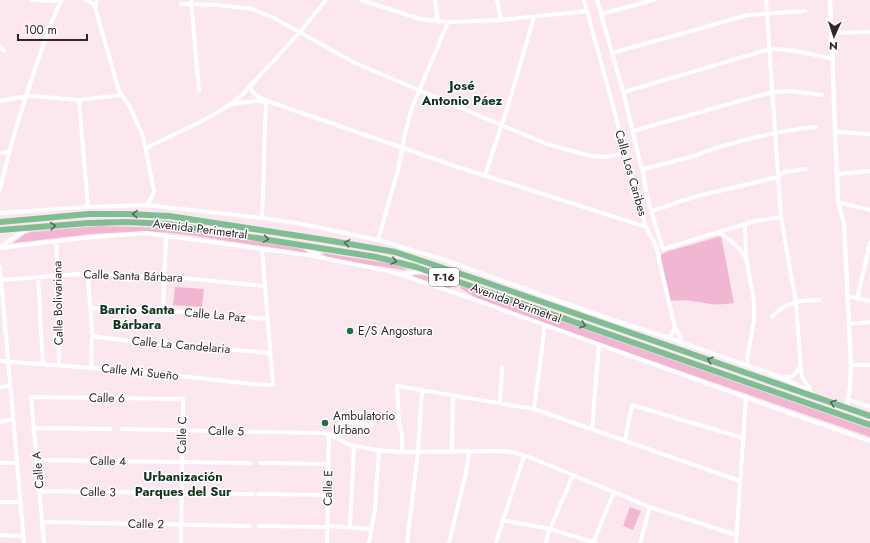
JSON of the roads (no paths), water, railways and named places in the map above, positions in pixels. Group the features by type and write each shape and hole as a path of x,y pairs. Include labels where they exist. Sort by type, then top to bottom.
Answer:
{"highway":[{"name":"Avenida Perimetral","path":"0,222 89,214 169,216 378,249 419,260 870,416"},
{"name":"Avenida Perimetral","path":"0,230 89,223 149,223 188,226 376,257 424,270 870,425"}],"street":[{"path":"31,0 58,0"},
{"path":"0,190 8,152 50,24 56,9 62,0"},
{"path":"85,0 92,3 95,7"},
{"path":"96,0 95,7 119,91 129,105 143,136 146,148 154,191 152,197 146,205"},
{"path":"146,148 232,104 300,32 326,0"},
{"path":"361,0 420,19 438,22 502,20 586,11"},
{"path":"435,0 438,22"},
{"path":"496,0 502,20"},
{"name":"Calle Los Caribes","path":"584,0 646,227 656,246 675,328 684,344"},
{"path":"598,0 624,92 641,166 643,169 644,183 663,249 755,221 781,216"},
{"path":"601,14 654,0"},
{"path":"766,0 781,216 796,302 802,377 815,397"},
{"path":"830,0 838,202 844,223 851,365 846,408"},
{"path":"191,2 199,91"},
{"path":"181,4 191,2 252,9 274,18 355,62 546,144 577,153 605,157 625,153"},
{"path":"612,53 748,15 805,10"},
{"path":"485,175 534,17"},
{"path":"378,240 403,148 405,134 419,90 448,22"},
{"path":"831,33 870,32"},
{"path":"624,92 770,49 803,52 832,59"},
{"path":"250,86 253,93 257,96 273,103 403,148 646,227"},
{"path":"633,131 772,92 792,91 822,95"},
{"path":"0,101 34,96 79,100 122,95"},
{"path":"79,100 88,207"},
{"path":"232,104 255,101 273,103"},
{"path":"262,218 266,102"},
{"path":"643,169 722,146 790,130 816,127"},
{"path":"835,132 870,134"},
{"path":"0,153 8,152"},
{"path":"652,211 694,197 778,176 784,172 805,169"},
{"path":"837,174 870,171"},
{"path":"838,202 870,210"},
{"path":"0,213 146,205 262,218 378,240 439,258 604,317 669,338 780,377 810,391"},
{"path":"745,224 746,258 754,301 754,320 747,359 748,366"},
{"path":"0,247 28,228"},
{"name":"Avenida Perimetral","path":"0,247 145,233 262,248 395,272 870,440"},
{"path":"719,233 730,239 738,246 746,258"},
{"path":"163,310 166,235"},
{"name":"Calle Bolivariana","path":"56,241 59,365"},
{"path":"295,243 329,259"},
{"path":"857,299 870,243"},
{"path":"262,248 270,353"},
{"path":"0,267 24,543"},
{"path":"395,272 412,273 424,270"},
{"name":"Calle Santa Bárbara","path":"1,280 58,275 88,275 164,277 264,286"},
{"path":"88,275 92,336 91,368"},
{"path":"38,277 43,364"},
{"path":"847,296 870,301"},
{"path":"772,317 779,308 802,300 820,300"},
{"name":"Calle La Paz","path":"90,308 163,310 267,319"},
{"path":"849,324 870,322"},
{"path":"534,409 545,325"},
{"path":"669,338 675,328"},
{"name":"Calle La Candelaria","path":"92,336 128,341 270,353"},
{"path":"592,429 599,345"},
{"name":"Calle Mi Sueño","path":"0,361 59,365 272,385 270,353"},
{"path":"780,377 792,377 797,373 801,362"},
{"path":"851,365 870,365"},
{"path":"500,403 502,367"},
{"path":"0,386 10,386"},
{"path":"402,452 402,435 399,424 397,386 534,409 740,481"},
{"path":"407,543 418,452 422,391"},
{"path":"452,452 454,396"},
{"name":"Calle 6","path":"32,397 183,399"},
{"name":"Calle A","path":"32,397 44,543"},
{"path":"736,543 746,397"},
{"name":"Calle C","path":"181,543 183,399"},
{"path":"848,400 870,406"},
{"path":"624,440 632,405 743,438"},
{"path":"0,422 13,420"},
{"path":"337,438 342,421 372,425"},
{"path":"34,428 110,429"},
{"name":"Calle 5","path":"122,429 329,434"},
{"path":"329,434 354,446 378,450 402,452 505,451 524,456 650,507 736,535"},
{"name":"Calle E","path":"327,543 329,434"},
{"path":"350,527 354,446"},
{"path":"369,542 372,529 378,450"},
{"path":"449,543 466,473 469,452"},
{"path":"496,542 524,456"},
{"name":"Calle 4","path":"37,460 251,463"},
{"path":"0,463 17,463"},
{"path":"260,463 328,464"},
{"path":"546,543 550,529 573,475"},
{"name":"Calle 3","path":"39,491 252,494"},
{"path":"502,520 550,529 594,543 614,492"},
{"path":"258,494 328,495"},
{"path":"0,502 20,502"},
{"path":"640,543 650,507"},
{"name":"Calle 2","path":"42,522 250,526"},
{"path":"259,526 327,526 372,529"},
{"path":"0,535 23,536"}],"place":[{"name":"E/S Angostura","path":"350,331"},
{"name":"Ambulatorio Urbano","path":"325,423"}],"district":[{"name":"José Antonio Páez","path":"462,92"},
{"name":"Barrio Santa Bárbara","path":"137,316"},
{"name":"Urbanización Parques del Sur","path":"183,484"}]}
